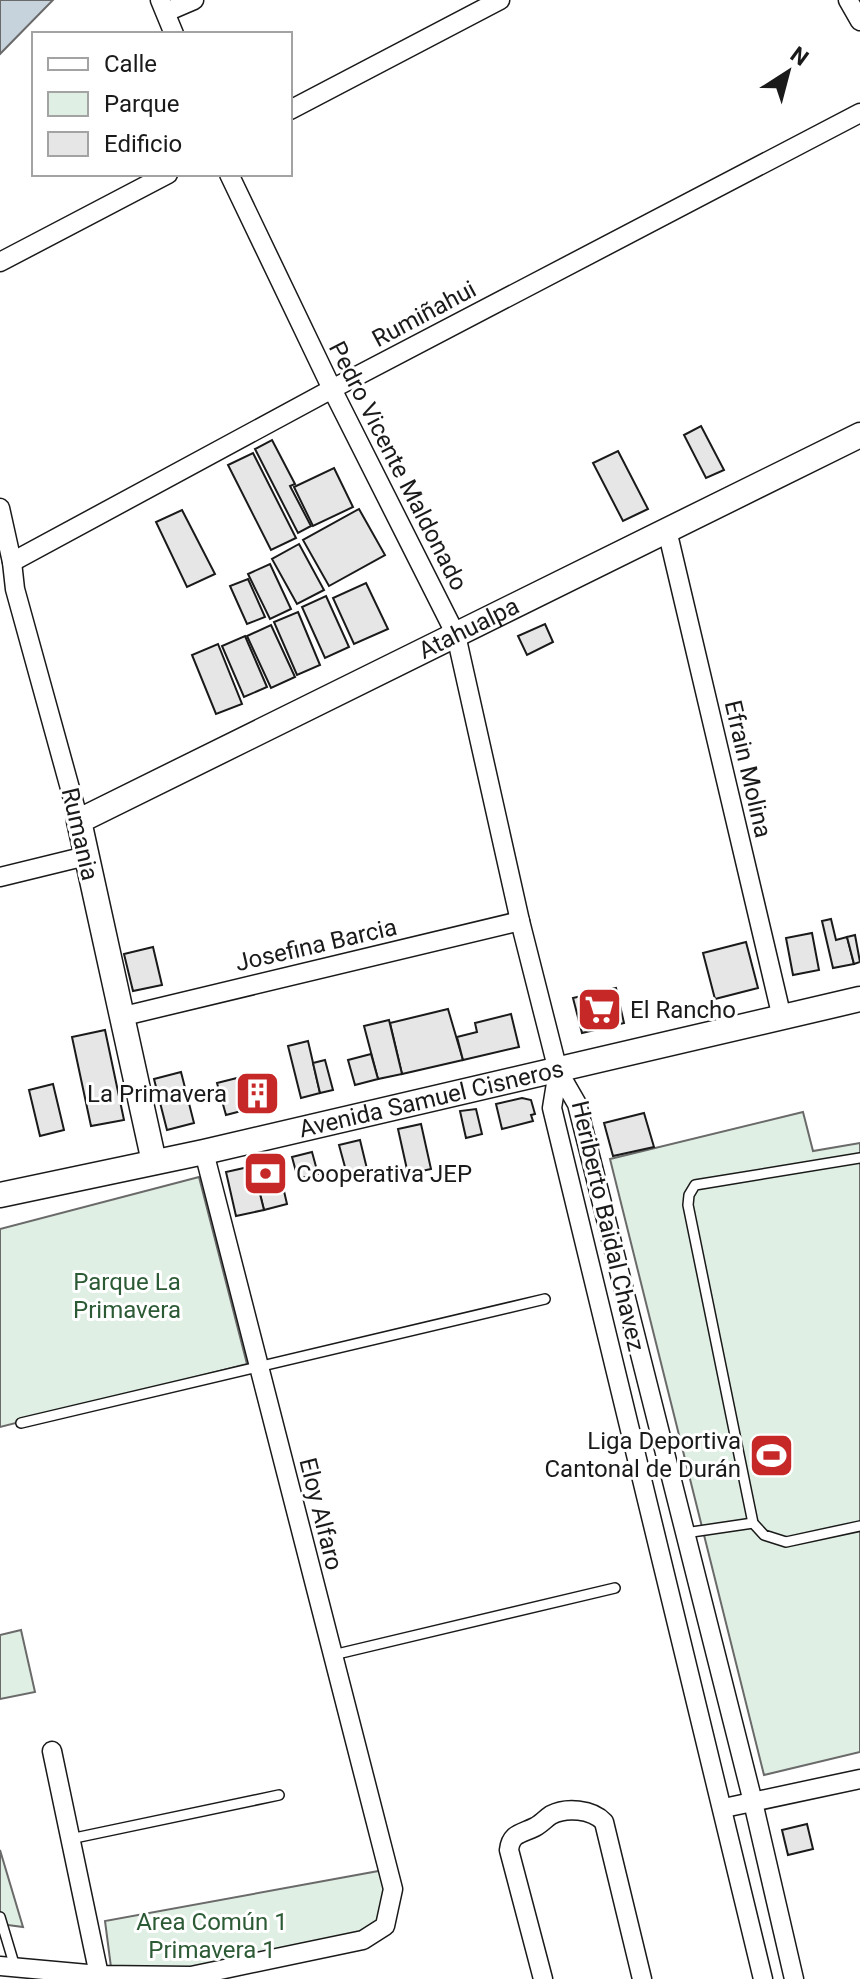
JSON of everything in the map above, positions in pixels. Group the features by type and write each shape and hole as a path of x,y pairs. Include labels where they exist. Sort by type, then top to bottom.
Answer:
{"street":[{"path":"173,32 163,6 194,0"},
{"path":"292,109 500,0"},
{"path":"848,0 860,21"},
{"name":"Rumiñahui","path":"12,562 332,389 860,113"},
{"path":"0,262 164,176"},
{"name":"Pedro Vicente Maldonado","path":"230,176 332,389 456,635 520,921 558,1071"},
{"name":"Atahualpa","path":"79,821 860,435"},
{"name":"Rumania","path":"0,508 12,562 7,590 79,821 154,1162"},
{"name":"Efrain Molina","path":"667,530 782,1018"},
{"path":"0,877 86,856"},
{"name":"Josefina Barcia","path":"124,1016 520,921"},
{"name":"Avenida Samuel Cisneros","path":"0,1195 204,1152 860,999"},
{"name":"Heriberto Baidal Chavez","path":"558,1071 577,1104 753,1802 794,1979"},
{"name":"Heriberto Baidal Chavez","path":"558,1071 552,1108 763,1979"},
{"name":"Eloy Alfaro","path":"99,1975 191,1976 363,1940 385,1926 393,1889 204,1152"},
{"path":"8,1967 44,1975 99,1975 52,1751"},
{"path":"724,1808 860,1779"},
{"path":"543,1979 509,1850 510,1843 519,1832 538,1826 551,1815 588,1811 604,1822 642,1979"}],"lane":[{"path":"860,1158 695,1185 688,1205 753,1523 764,1535 786,1542 860,1526"},
{"path":"21,1423 545,1299"},
{"path":"685,1533 753,1523"},
{"path":"333,1655 615,1588"},
{"path":"70,1839 279,1795"},
{"path":"0,1917 8,1967"}],"green space":[{"name":"Liga Deportiva Cantonal de Durán","path":"803,1112 813,1151 860,1143 860,1752 764,1775 610,1159"},
{"name":"Parque La Primavera","path":"199,1177 247,1364 0,1427 0,1229"},
{"path":"21,1630 35,1692 0,1699 0,1635"},
{"path":"0,1850 23,1927 0,1924"},
{"name":"Area Común 1 Primavera 1","path":"384,1870 385,1926 249,1963 112,1975 105,1921"}],"shaded area":[{"path":"0,0 53,0 0,54"}],"building":[{"path":"701,426 724,470 706,478 684,435"},
{"path":"272,440 295,484 290,486 311,526 298,533 255,449"},
{"path":"618,451 648,509 623,521 593,463"},
{"path":"253,453 296,538 271,550 228,465"},
{"path":"334,468 353,507 313,526 294,487"},
{"path":"359,509 385,555 329,586 303,540"},
{"path":"182,510 215,574 187,587 156,522"},
{"path":"299,544 324,590 297,604 272,559"},
{"path":"270,564 291,609 270,619 248,574"},
{"path":"248,579 265,617 247,624 230,586"},
{"path":"366,583 388,629 354,644 333,598"},
{"path":"326,596 349,647 325,658 302,607"},
{"path":"298,612 320,665 297,675 274,622"},
{"path":"545,624 553,642 527,655 518,636"},
{"path":"271,625 295,677 271,688 247,636"},
{"path":"245,636 267,687 244,697 222,646"},
{"path":"218,644 242,704 216,714 192,655"},
{"path":"831,919 836,940 847,937 854,964 833,968 822,921"},
{"path":"812,933 819,970 793,975 786,938"},
{"path":"855,935 860,962 854,964 847,937"},
{"path":"746,942 758,988 715,999 703,953"},
{"path":"153,947 162,985 133,991 124,954"},
{"name":"El Rancho","path":"616,988 624,1023 582,1033 573,998"},
{"path":"448,1009 463,1060 402,1074 390,1023"},
{"path":"511,1014 519,1047 463,1060 457,1037 477,1032 475,1023"},
{"path":"389,1020 402,1074 378,1079 364,1026"},
{"path":"105,1030 124,1120 91,1126 72,1037"},
{"path":"308,1041 320,1093 301,1098 288,1046"},
{"path":"371,1054 378,1079 355,1085 348,1060"},
{"path":"325,1060 333,1090 320,1093 313,1063"},
{"path":"181,1072 194,1123 167,1130 154,1079"},
{"path":"241,1077 249,1109 226,1115 217,1083"},
{"name":"La Primavera","path":"268,1079 273,1103 249,1109 244,1085"},
{"path":"53,1084 64,1130 40,1136 29,1090"},
{"path":"522,1098 531,1100 535,1114 531,1115 533,1121 502,1129 496,1104"},
{"path":"476,1109 482,1134 466,1138 460,1111"},
{"path":"644,1113 654,1147 613,1156 604,1123"},
{"path":"421,1124 431,1169 408,1174 398,1129"},
{"path":"360,1140 368,1173 348,1178 339,1145"},
{"path":"312,1152 318,1174 298,1179 292,1157"},
{"path":"277,1161 287,1204 264,1210 253,1166"},
{"path":"253,1166 264,1210 236,1216 226,1172"},
{"path":"807,1824 813,1849 788,1855 782,1830"}],"place":[{"name":"El Rancho","path":"599,1010"},
{"name":"La Primavera","path":"258,1094"},
{"name":"Cooperativa JEP","path":"265,1174"},
{"name":"Liga Deportiva Cantonal de Durán","path":"772,1455"}]}
